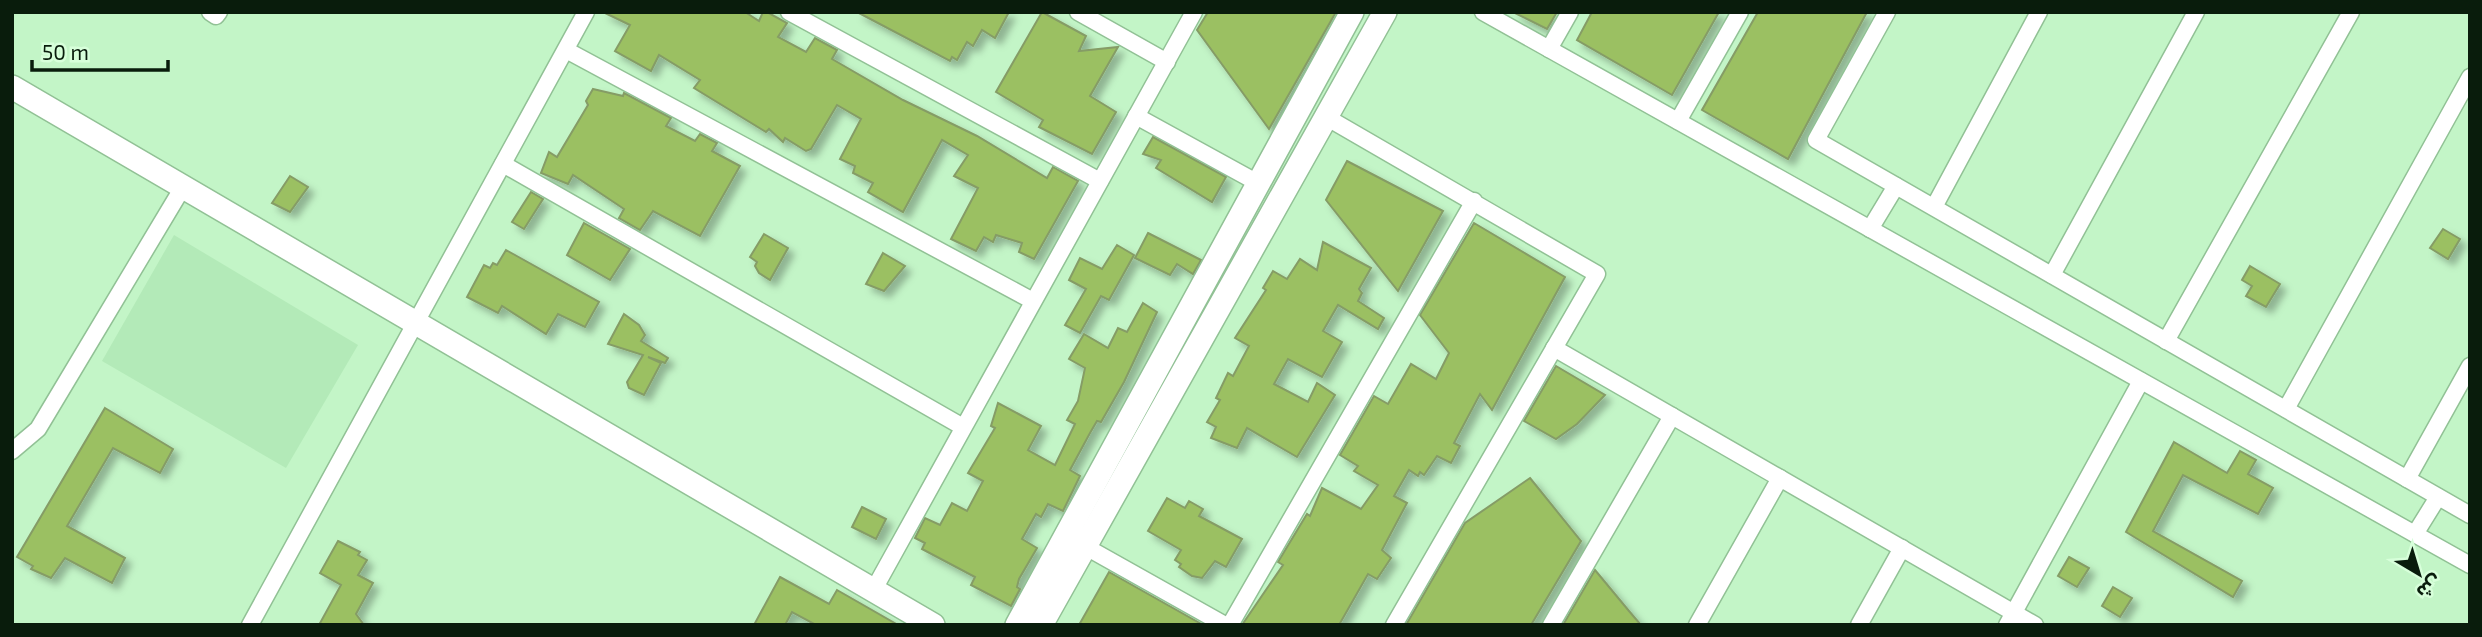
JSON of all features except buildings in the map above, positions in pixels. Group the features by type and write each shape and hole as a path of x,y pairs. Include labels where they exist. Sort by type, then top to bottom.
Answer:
{"street":[{"path":"210,12 216,16 219,12"},
{"path":"250,625 586,12"},
{"path":"789,12 1100,181"},
{"path":"1078,12 1167,62"},
{"path":"873,592 1194,12"},
{"path":"1017,625 1352,12"},
{"path":"1041,625 1385,12"},
{"path":"1483,12 2470,565"},
{"path":"1549,49 1570,12"},
{"path":"1678,121 1740,12"},
{"path":"1887,12 1816,140 2470,515"},
{"path":"1934,207 2039,12"},
{"path":"2052,275 2196,12"},
{"path":"2166,341 2351,12"},
{"path":"566,50 1034,301"},
{"path":"2286,409 2470,77"},
{"path":"12,87 933,625"},
{"path":"1136,116 1258,183"},
{"path":"1326,117 1597,274 1394,625"},
{"path":"503,164 963,427"},
{"path":"1870,229 1896,186"},
{"path":"12,451 38,429 183,187"},
{"path":"1086,547 1227,625 1474,201"},
{"path":"1230,236 1234,247 1246,252 1252,250"},
{"path":"1207,277 1220,275 1225,278 1230,290"},
{"path":"1554,348 1902,548 2010,619 2035,625"},
{"path":"2407,479 2470,366"},
{"path":"2010,619 2141,381"},
{"path":"1551,625 1672,416"},
{"path":"1697,625 1780,478"},
{"path":"2415,534 2438,497"},
{"path":"1858,625 1902,548"}],"shaded area":[{"path":"174,235 358,345 286,468 102,361"}]}
